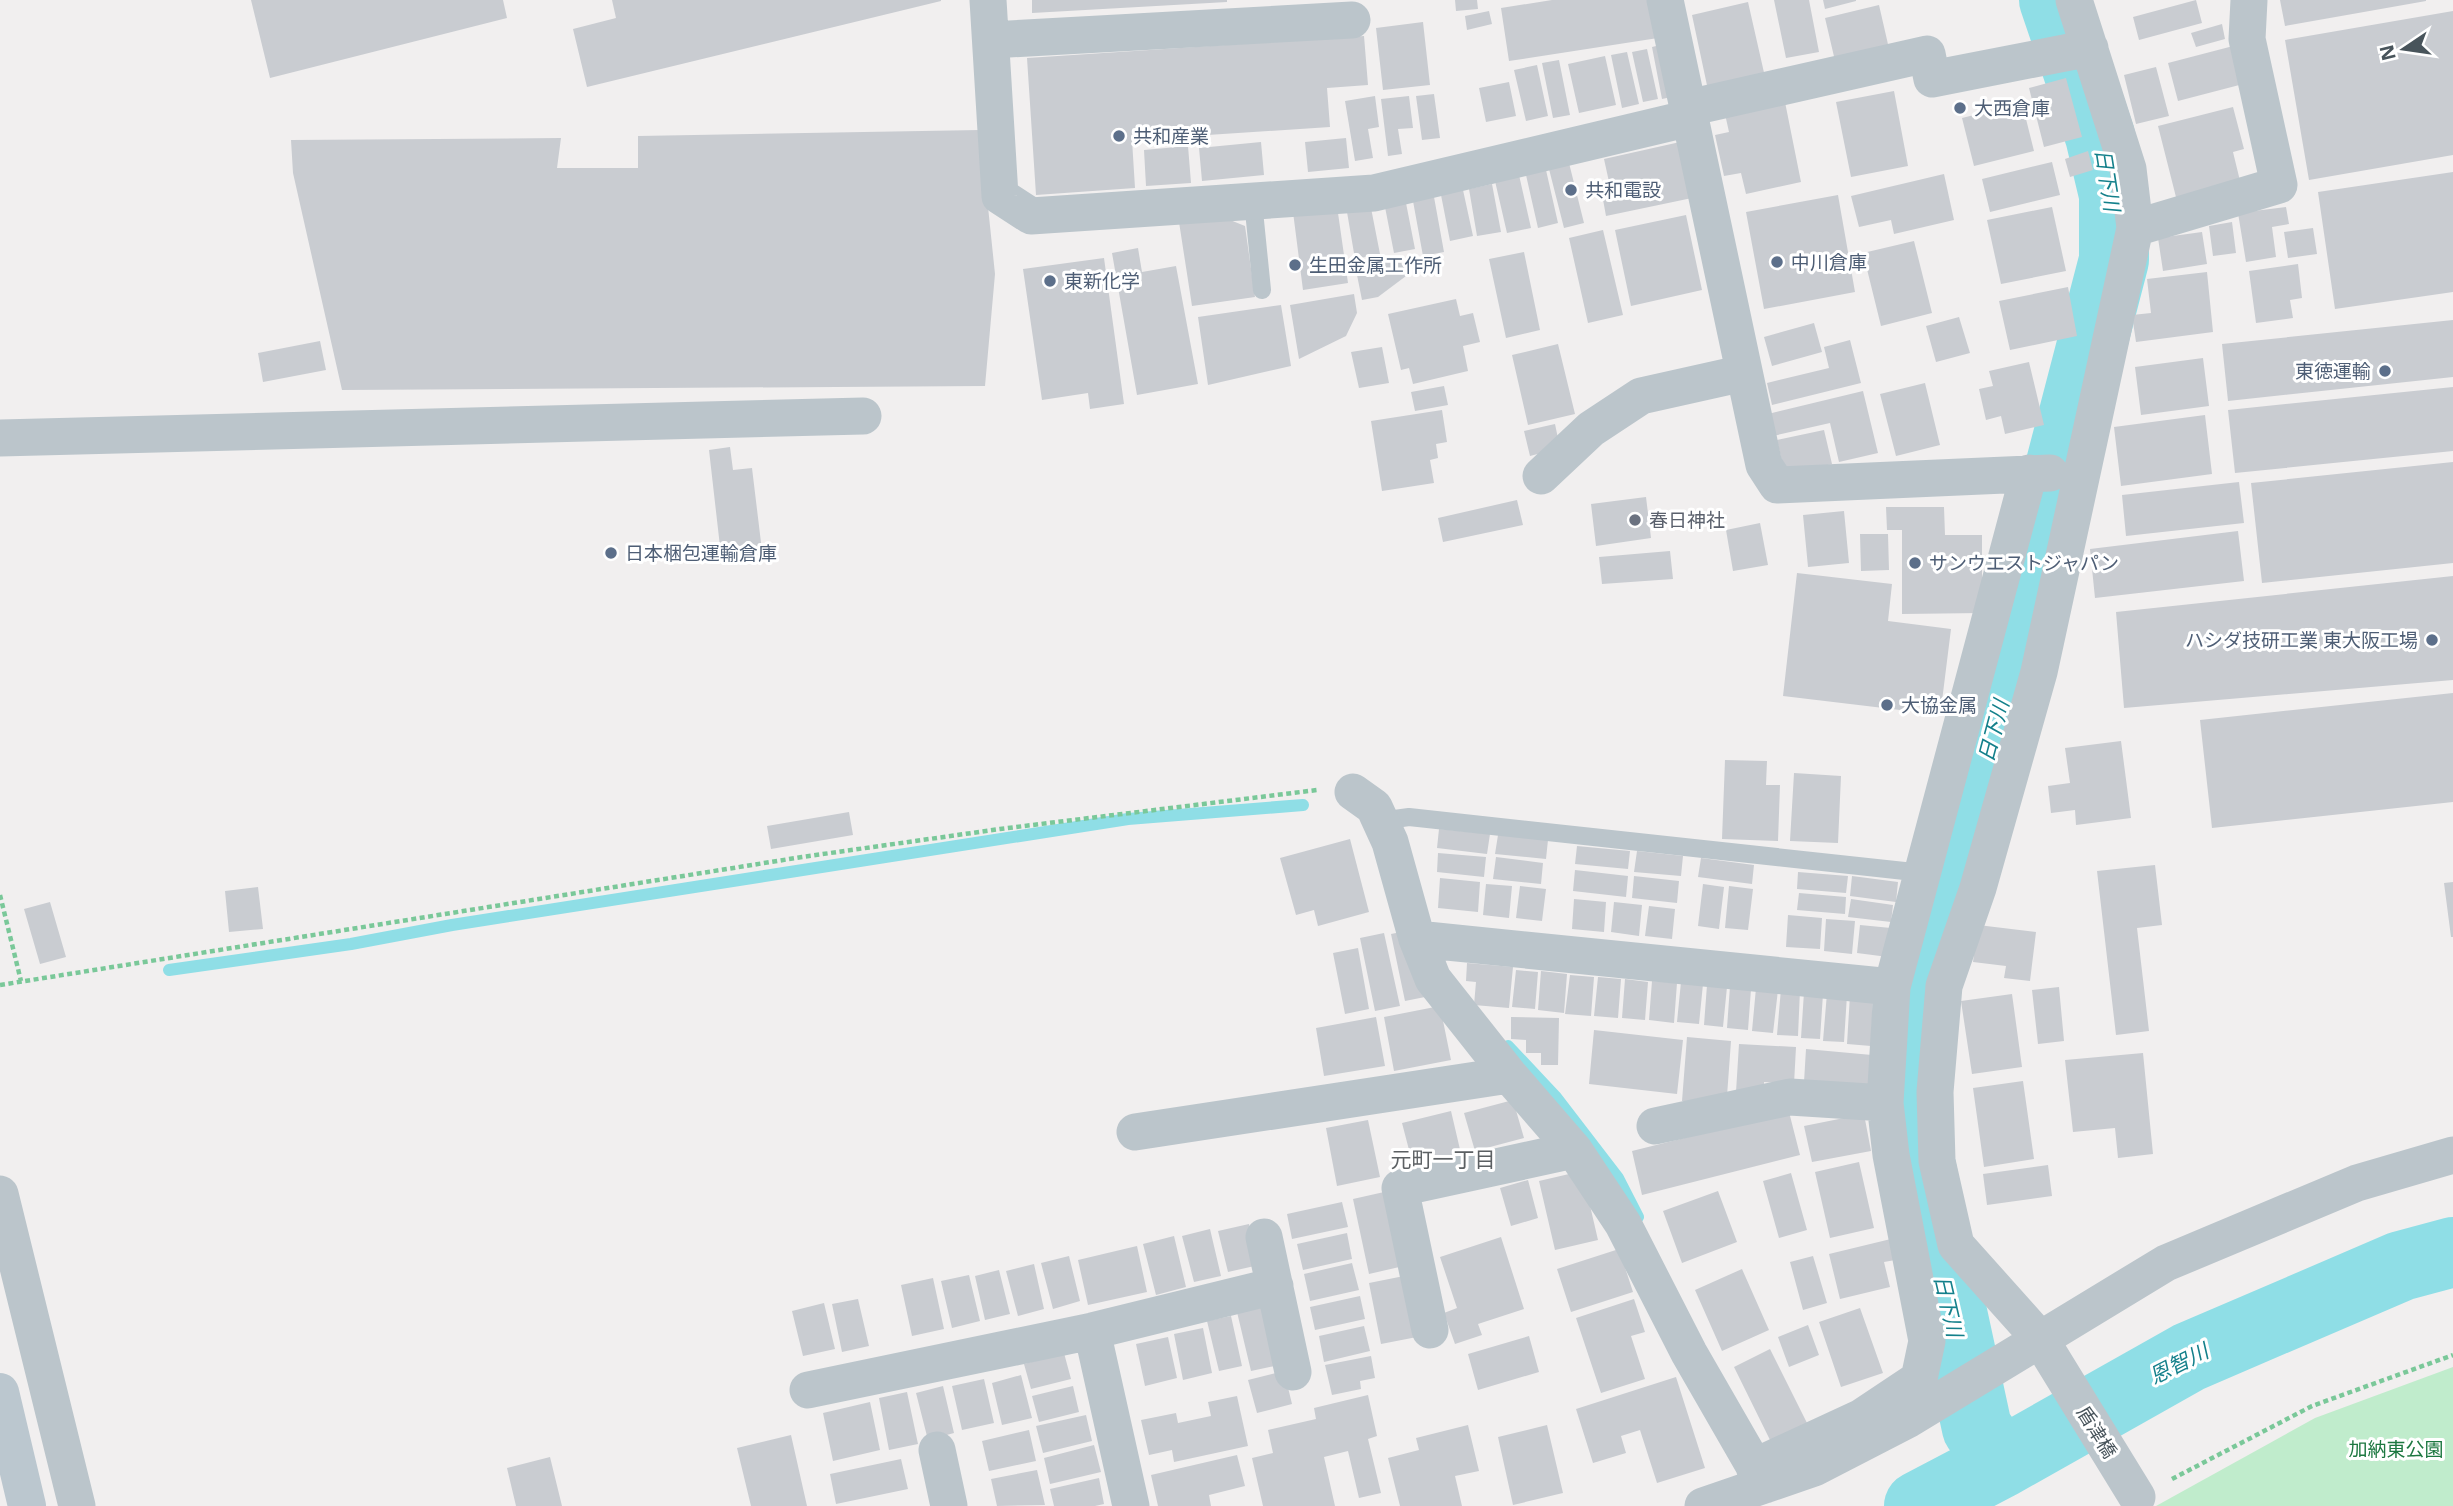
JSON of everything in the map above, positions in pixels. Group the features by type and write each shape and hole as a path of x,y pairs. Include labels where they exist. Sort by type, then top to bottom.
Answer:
{"main road":[{"path":"0,1392 27,1506"}],"street":[{"path":"988,0 1000,196 1031,216 1374,193 1927,54 1932,79 2079,50"},
{"path":"1665,0 1764,465 1777,485 2057,473"},
{"path":"1703,1506 1862,1417 1919,1379 1927,1341 1891,1155 1885,1103 1892,987 1923,873 2136,228 2128,169 2079,50 2074,0"},
{"path":"2136,228 2279,185 2247,38 2249,0"},
{"path":"991,40 1352,20"},
{"path":"1541,476 1591,429 1641,396 1744,373"},
{"path":"0,438 863,416"},
{"name":"盾津橋","path":"2057,473 2039,672 1978,888 1944,986 1935,1092 1937,1161 1956,1245 2049,1353 2137,1497"},
{"path":"1353,792 1374,807 1391,842 1418,939 1433,979 1574,1150 1623,1224 1689,1353 1759,1476"},
{"path":"1418,939 1892,987"},
{"path":"1135,1132 1509,1074"},
{"path":"1655,1126 1790,1097 1885,1103"},
{"path":"1430,1330 1400,1188 1574,1150"},
{"path":"1759,1476 1814,1468 1909,1419 1968,1384 2049,1353 2166,1263 2357,1183 2453,1155"},
{"path":"0,1194 77,1506"},
{"path":"1264,1237 1293,1372"},
{"path":"808,1390 1092,1331 1275,1286"},
{"path":"1092,1331 1130,1506"},
{"path":"937,1450 949,1506"}],"lane":[{"path":"1253,201 1262,290"},
{"path":"1380,821 1409,817 1923,873"}],"path":[{"path":"0,985 960,834 1325,789 1353,792"},
{"path":"0,895 21,981"},
{"path":"2137,1497 2312,1406 2453,1355"}],"green space":[{"name":"加納東公園","path":"2453,1367 2453,1506 2156,1506 2315,1418"}],"building":[{"path":"251,0 503,0 507,18 270,78"},
{"path":"612,0 941,1 587,87 573,29 616,18"},
{"path":"1032,0 1227,0 1227,2 1032,13"},
{"path":"1455,0 1477,0 1478,9 1456,11"},
{"path":"1552,0 1652,0 1658,38 1509,61 1501,8"},
{"path":"1774,0 1809,0 1819,52 1786,58"},
{"path":"1823,0 1856,0 1856,1 1825,9"},
{"path":"2196,0 2202,23 2139,40 2133,17"},
{"path":"2280,0 2426,0 2426,1 2285,26"},
{"path":"1748,2 1765,77 1708,90 1692,15"},
{"path":"1879,5 1890,53 1836,65 1825,18"},
{"path":"1489,11 1492,24 1467,30 1465,16"},
{"path":"2453,11 2453,155 2309,180 2285,40"},
{"path":"1423,22 1430,85 1383,90 1376,28"},
{"path":"2222,24 2225,39 2196,47 2191,33"},
{"path":"1364,36 1368,85 1327,88 1330,127 1132,140 1135,188 1036,195 1027,58"},
{"path":"1665,44 1676,96 1662,99 1652,47"},
{"path":"2237,45 2247,83 2178,101 2168,63"},
{"path":"1647,49 1658,99 1643,102 1632,52"},
{"path":"1627,52 1639,104 1622,108 1611,55"},
{"path":"1605,56 1616,105 1579,113 1568,64"},
{"path":"1559,60 1570,115 1553,118 1542,63"},
{"path":"1537,65 1548,116 1526,121 1514,70"},
{"path":"2156,67 2169,116 2136,124 2124,75"},
{"path":"2066,78 2082,137 2044,147 2029,88"},
{"path":"1509,82 1516,116 1486,122 1479,88"},
{"path":"1894,91 1908,166 1851,177 1836,102"},
{"path":"1434,94 1440,138 1422,140 1416,96"},
{"path":"1375,96 1379,127 1368,129 1373,158 1355,161 1345,101"},
{"path":"1409,96 1413,128 1398,129 1402,154 1388,156 1381,99"},
{"path":"1785,102 1801,182 1746,194 1741,173 1724,176 1715,135 1729,132 1725,114"},
{"path":"2022,103 2034,151 1974,166 1962,118"},
{"path":"2233,107 2244,149 2233,152 2242,189 2178,205 2158,126"},
{"path":"980,130 995,274 985,386 342,390 293,173 291,140 561,138 557,168 638,168 638,136"},
{"path":"1346,138 1349,168 1308,172 1305,142"},
{"path":"1261,142 1264,175 1202,181 1199,148"},
{"path":"1680,142 1692,198 1606,216 1602,194 1611,191 1604,159"},
{"path":"1188,146 1191,183 1146,186 1144,150"},
{"path":"2088,151 2093,170 2070,177 2065,159"},
{"path":"2052,162 2060,195 1990,212 1982,179"},
{"path":"1569,163 1584,223 1564,228 1549,169"},
{"path":"1546,170 1558,223 1538,228 1526,175"},
{"path":"2453,172 2453,292 2335,309 2318,192"},
{"path":"1944,174 1954,220 1894,234 1891,220 1859,227 1851,196"},
{"path":"1519,175 1531,228 1507,233 1495,181"},
{"path":"1492,184 1501,232 1477,236 1469,189"},
{"path":"1463,190 1473,236 1450,241 1441,195"},
{"path":"1838,195 1855,292 1764,309 1746,212"},
{"path":"1434,197 1444,252 1423,256 1413,201"},
{"path":"1406,203 1415,249 1394,253 1385,207"},
{"path":"1337,206 1348,283 1303,290 1293,212"},
{"path":"2052,207 2066,271 2001,284 1987,220"},
{"path":"2286,207 2289,224 2272,227 2276,257 2246,262 2238,213"},
{"path":"1371,208 1380,254 1355,259 1347,212"},
{"path":"1686,215 1702,290 1631,306 1615,230"},
{"path":"1220,216 1245,226 1255,297 1192,306 1179,222"},
{"path":"2232,222 2236,253 2213,256 2209,226"},
{"path":"2313,228 2317,254 2288,258 2284,232"},
{"path":"1603,230 1623,315 1588,323 1569,238"},
{"path":"2202,232 2207,264 2163,271 2158,238"},
{"path":"1914,241 1932,313 1881,326 1863,253"},
{"path":"1138,248 1142,272 1176,266 1198,384 1137,395 1112,253"},
{"path":"1524,252 1540,330 1506,338 1489,259"},
{"path":"1402,257 1406,276 1378,297 1362,300 1355,265"},
{"path":"1104,258 1124,404 1090,409 1088,393 1042,400 1023,269"},
{"path":"2298,264 2302,298 2290,300 2293,318 2256,323 2249,271"},
{"path":"2207,272 2213,332 2136,342 2132,315 2151,313 2147,279"},
{"path":"2068,287 2077,336 2010,350 1999,301"},
{"path":"1354,294 1357,313 1346,336 1299,359 1290,305"},
{"path":"1456,299 1460,316 1473,313 1480,342 1463,346 1468,371 1413,384 1409,368 1401,370 1388,314"},
{"path":"1281,305 1291,366 1208,385 1198,317"},
{"path":"1959,317 1970,353 1936,362 1926,326"},
{"path":"2453,320 2453,377 2228,401 2222,344"},
{"path":"1814,323 1822,352 1772,366 1764,337"},
{"path":"1850,340 1861,383 1772,405 1767,383 1829,368 1824,347"},
{"path":"320,341 326,370 263,382 258,353"},
{"path":"1558,344 1575,414 1528,425 1512,355"},
{"path":"1382,347 1389,383 1359,388 1351,352"},
{"path":"2203,358 2209,406 2141,415 2135,367"},
{"path":"2029,362 2044,425 2005,434 2001,416 1986,420 1979,389 1993,386 1989,371"},
{"path":"1925,383 1940,445 1896,456 1880,394"},
{"path":"1444,386 1448,405 1415,411 1411,392"},
{"path":"2453,387 2453,451 2235,473 2228,410"},
{"path":"1863,391 1878,453 1839,462 1830,423 1773,436 1768,414"},
{"path":"1442,410 1447,442 1436,444 1438,458 1430,460 1434,483 1382,491 1371,421"},
{"path":"2205,415 2212,474 2121,486 2114,427"},
{"path":"1555,424 1560,448 1530,456 1524,431"},
{"path":"1824,430 1832,464 1785,475 1777,440"},
{"path":"730,447 733,470 752,468 763,559 722,564 709,450"},
{"path":"2453,462 2453,563 2262,583 2251,483"},
{"path":"2239,482 2244,523 2126,536 2122,495"},
{"path":"1646,497 1651,538 1596,546 1591,504"},
{"path":"1517,500 1523,525 1443,542 1438,518"},
{"path":"1886,507 1944,507 1945,535 1982,535 1982,613 1902,614 1902,530 1887,530"},
{"path":"1844,511 1849,563 1808,567 1803,515"},
{"path":"1760,523 1768,565 1733,571 1726,530"},
{"path":"2238,531 2244,581 2095,598 2090,549"},
{"path":"1860,534 1888,534 1889,570 1861,571"},
{"path":"1670,551 1673,579 1602,584 1599,557"},
{"path":"1797,573 1892,584 1888,621 1951,629 1941,709 1917,706 1917,712 1783,696"},
{"path":"2453,576 2453,680 2124,708 2116,612"},
{"path":"2453,693 2453,802 2212,828 2200,720"},
{"path":"2121,741 2131,818 2076,825 2075,810 2051,813 2048,786 2070,783 2065,748"},
{"path":"1725,760 1767,761 1766,785 1780,785 1778,841 1722,839"},
{"path":"1794,773 1841,776 1838,843 1790,841"},
{"path":"849,812 853,835 771,849 767,826"},
{"path":"1439,829 1490,834 1487,854 1437,848"},
{"path":"1498,835 1548,840 1546,859 1495,854"},
{"path":"1350,839 1369,912 1318,926 1314,910 1296,915 1280,858"},
{"path":"1577,846 1630,851 1628,869 1575,864"},
{"path":"1637,851 1683,856 1681,876 1634,872"},
{"path":"1438,853 1486,857 1484,877 1437,872"},
{"path":"1496,857 1543,863 1541,884 1493,879"},
{"path":"1701,858 1754,865 1752,884 1698,877"},
{"path":"2155,865 2162,925 2137,928 2149,1031 2116,1035 2097,871"},
{"path":"1575,870 1628,876 1626,897 1573,891"},
{"path":"1798,872 1848,876 1846,893 1797,889"},
{"path":"1634,876 1679,881 1677,903 1632,898"},
{"path":"1852,876 1898,882 1896,902 1850,896"},
{"path":"1440,878 1480,882 1478,912 1438,908"},
{"path":"2453,882 2453,937 2451,937 2444,883"},
{"path":"1486,884 1512,886 1509,918 1483,915"},
{"path":"1703,884 1724,887 1719,929 1698,926"},
{"path":"1520,886 1546,889 1542,921 1516,918"},
{"path":"1729,886 1753,889 1748,930 1725,928"},
{"path":"258,887 263,929 229,932 225,891"},
{"path":"1799,893 1846,897 1845,914 1797,910"},
{"path":"1574,899 1606,902 1604,932 1572,929"},
{"path":"1851,899 1893,905 1891,922 1848,917"},
{"path":"50,902 66,957 40,964 24,909"},
{"path":"1614,902 1642,905 1639,936 1611,932"},
{"path":"1649,906 1675,909 1672,939 1645,936"},
{"path":"1788,915 1822,918 1820,949 1786,947"},
{"path":"1826,919 1855,921 1852,954 1824,951"},
{"path":"1860,925 1891,928 1888,957 1857,953"},
{"path":"1978,925 2036,932 2030,981 2004,978 2006,966 1973,962"},
{"path":"1411,930 1425,997 1405,1001 1391,934"},
{"path":"1384,933 1400,1006 1375,1011 1360,938"},
{"path":"1358,948 1369,1009 1345,1014 1333,953"},
{"path":"1467,963 1513,967 1509,1008 1474,1005 1476,982 1466,981"},
{"path":"1516,970 1538,972 1535,1009 1512,1007"},
{"path":"1541,971 1567,974 1564,1013 1538,1010"},
{"path":"1570,975 1594,977 1591,1016 1565,1014"},
{"path":"1598,977 1621,979 1618,1018 1594,1016"},
{"path":"1625,979 1648,982 1645,1020 1622,1018"},
{"path":"1652,981 1677,983 1674,1023 1649,1020"},
{"path":"1681,982 1703,984 1699,1024 1677,1022"},
{"path":"1707,985 1727,987 1723,1027 1704,1025"},
{"path":"1730,986 1751,989 1748,1030 1727,1028"},
{"path":"2059,987 2064,1041 2038,1044 2032,990"},
{"path":"1756,988 1778,990 1773,1033 1752,1031"},
{"path":"1781,989 1800,990 1798,1036 1777,1035"},
{"path":"1804,992 1823,994 1820,1039 1801,1038"},
{"path":"1827,993 1847,995 1844,1042 1823,1041"},
{"path":"2012,994 2022,1067 1972,1074 1961,1001"},
{"path":"1850,995 1873,996 1871,1046 1847,1044"},
{"path":"1440,1006 1451,1060 1394,1071 1384,1017"},
{"path":"1376,1017 1385,1066 1324,1076 1316,1028"},
{"path":"1511,1017 1559,1018 1558,1065 1541,1065 1541,1053 1526,1053 1526,1040 1511,1039"},
{"path":"1594,1030 1683,1040 1677,1094 1589,1084"},
{"path":"1687,1037 1731,1041 1727,1096 1697,1102 1682,1101"},
{"path":"1739,1044 1796,1047 1794,1084 1764,1082 1764,1094 1736,1092"},
{"path":"1806,1049 1872,1055 1868,1088 1804,1082"},
{"path":"2143,1053 2153,1154 2118,1158 2115,1128 2073,1132 2065,1060"},
{"path":"2023,1081 2034,1159 1984,1167 1973,1088"},
{"path":"1513,1100 1524,1138 1475,1151 1464,1113"},
{"path":"1451,1111 1462,1158 1414,1169 1402,1123"},
{"path":"1789,1112 1800,1155 1642,1195 1632,1151"},
{"path":"1864,1114 1871,1151 1812,1162 1804,1126"},
{"path":"1368,1120 1380,1177 1337,1186 1326,1128"},
{"path":"1859,1162 1874,1228 1830,1238 1815,1172"},
{"path":"2048,1165 2052,1196 1987,1205 1983,1174"},
{"path":"1582,1171 1598,1240 1555,1250 1539,1181"},
{"path":"1791,1173 1807,1230 1779,1238 1763,1181"},
{"path":"1528,1180 1538,1218 1511,1226 1500,1188"},
{"path":"1393,1190 1408,1265 1369,1274 1353,1199"},
{"path":"1718,1191 1737,1242 1682,1263 1663,1211"},
{"path":"1342,1202 1348,1227 1292,1239 1287,1214"},
{"path":"1249,1224 1259,1265 1228,1272 1218,1231"},
{"path":"1210,1229 1221,1276 1194,1282 1182,1236"},
{"path":"1347,1233 1352,1259 1303,1270 1297,1244"},
{"path":"1174,1236 1186,1287 1156,1295 1143,1244"},
{"path":"1501,1237 1524,1309 1478,1324 1482,1335 1455,1344 1444,1313 1457,1308 1440,1257"},
{"path":"1895,1238 1901,1259 1884,1262 1890,1287 1840,1299 1829,1254"},
{"path":"1137,1246 1147,1292 1088,1305 1078,1260"},
{"path":"1619,1249 1633,1292 1571,1312 1557,1269"},
{"path":"1069,1256 1080,1301 1053,1309 1041,1263"},
{"path":"1813,1256 1827,1303 1803,1310 1790,1262"},
{"path":"1352,1263 1359,1290 1310,1301 1304,1274"},
{"path":"1034,1264 1044,1309 1018,1316 1006,1271"},
{"path":"1742,1269 1769,1330 1722,1351 1695,1290"},
{"path":"999,1270 1010,1314 985,1320 975,1276"},
{"path":"969,1275 980,1321 952,1328 941,1281"},
{"path":"1404,1276 1417,1337 1381,1344 1369,1283"},
{"path":"933,1278 944,1329 912,1336 901,1285"},
{"path":"1360,1296 1365,1319 1315,1330 1310,1307"},
{"path":"858,1299 869,1346 842,1352 832,1304"},
{"path":"1634,1299 1645,1332 1631,1336 1645,1379 1601,1393 1576,1318"},
{"path":"824,1303 835,1349 803,1356 792,1311"},
{"path":"1266,1306 1279,1365 1251,1371 1237,1312"},
{"path":"1860,1308 1883,1373 1841,1387 1819,1322"},
{"path":"1231,1316 1242,1366 1219,1371 1207,1321"},
{"path":"1808,1325 1819,1355 1789,1367 1778,1337"},
{"path":"1364,1326 1370,1351 1324,1362 1319,1336"},
{"path":"1203,1328 1212,1373 1183,1380 1174,1334"},
{"path":"1529,1336 1539,1372 1478,1390 1468,1354"},
{"path":"1168,1337 1177,1378 1145,1386 1136,1344"},
{"path":"1770,1349 1807,1423 1771,1442 1734,1367"},
{"path":"1064,1353 1071,1379 1031,1389 1024,1364"},
{"path":"1371,1356 1375,1378 1360,1381 1361,1389 1332,1395 1325,1365"},
{"path":"1284,1371 1292,1404 1257,1413 1248,1380"},
{"path":"1021,1375 1032,1418 1002,1425 992,1383"},
{"path":"1676,1377 1705,1468 1657,1483 1640,1430 1621,1436 1626,1453 1593,1463 1576,1409"},
{"path":"984,1379 994,1423 962,1430 952,1386"},
{"path":"943,1386 954,1433 928,1440 916,1393"},
{"path":"1073,1386 1079,1412 1039,1422 1032,1396"},
{"path":"907,1392 918,1444 889,1450 879,1398"},
{"path":"1368,1395 1377,1436 1368,1439 1381,1493 1359,1498 1348,1451 1324,1457 1335,1506 1263,1506 1252,1458 1273,1453 1268,1430 1316,1419 1314,1408"},
{"path":"1237,1396 1248,1446 1174,1462 1172,1450 1149,1455 1141,1420 1176,1413 1178,1423 1211,1416 1208,1402"},
{"path":"870,1402 880,1450 833,1461 823,1413"},
{"path":"1086,1415 1092,1441 1043,1453 1036,1426"},
{"path":"1468,1425 1479,1471 1455,1476 1462,1506 1400,1506 1388,1458 1419,1450 1416,1438"},
{"path":"1547,1425 1563,1493 1513,1505 1498,1437"},
{"path":"1029,1430 1036,1461 989,1471 982,1441"},
{"path":"791,1435 807,1506 751,1506 737,1448"},
{"path":"1094,1445 1101,1472 1050,1484 1044,1458"},
{"path":"1237,1455 1245,1486 1209,1495 1211,1506 1158,1506 1151,1475"},
{"path":"550,1457 562,1506 516,1506 507,1468"},
{"path":"901,1459 908,1489 836,1504 830,1474"},
{"path":"1037,1470 1045,1505 997,1506 991,1479"},
{"path":"1099,1478 1104,1504 1054,1506 1050,1489"}],"waterway":[{"name":"日下川","path":"2001,1463 1977,1428 1948,1294 1937,1259 1935,1235 1920,1162 1914,1103 1930,963 2026,615 2052,498 2114,260 2114,195 2100,136 2054,0"},
{"path":"169,970 351,944 452,925 1128,819 1303,805"},
{"path":"1508,1046 1555,1096 1618,1178 1638,1217"},
{"name":"恩智川","path":"1919,1506 2189,1357 2401,1266 2453,1252"}],"place":[{"name":"大西倉庫","path":"1960,108"},
{"name":"共和産業","path":"1119,136"},
{"name":"共和電設","path":"1571,190"},
{"name":"中川倉庫","path":"1777,262"},
{"name":"生田金属工作所","path":"1295,265"},
{"name":"東新化学","path":"1050,281"},
{"name":"東徳運輸","path":"2385,371"},
{"name":"春日神社","path":"1635,520"},
{"name":"日本梱包運輸倉庫","path":"611,553"},
{"name":"サンウエストジャパン","path":"1915,563"},
{"name":"ハシダ技研工業 東大阪工場","path":"2432,640"},
{"name":"大協金属","path":"1887,705"}],"district":[{"name":"元町一丁目","path":"1443,1160"}]}
